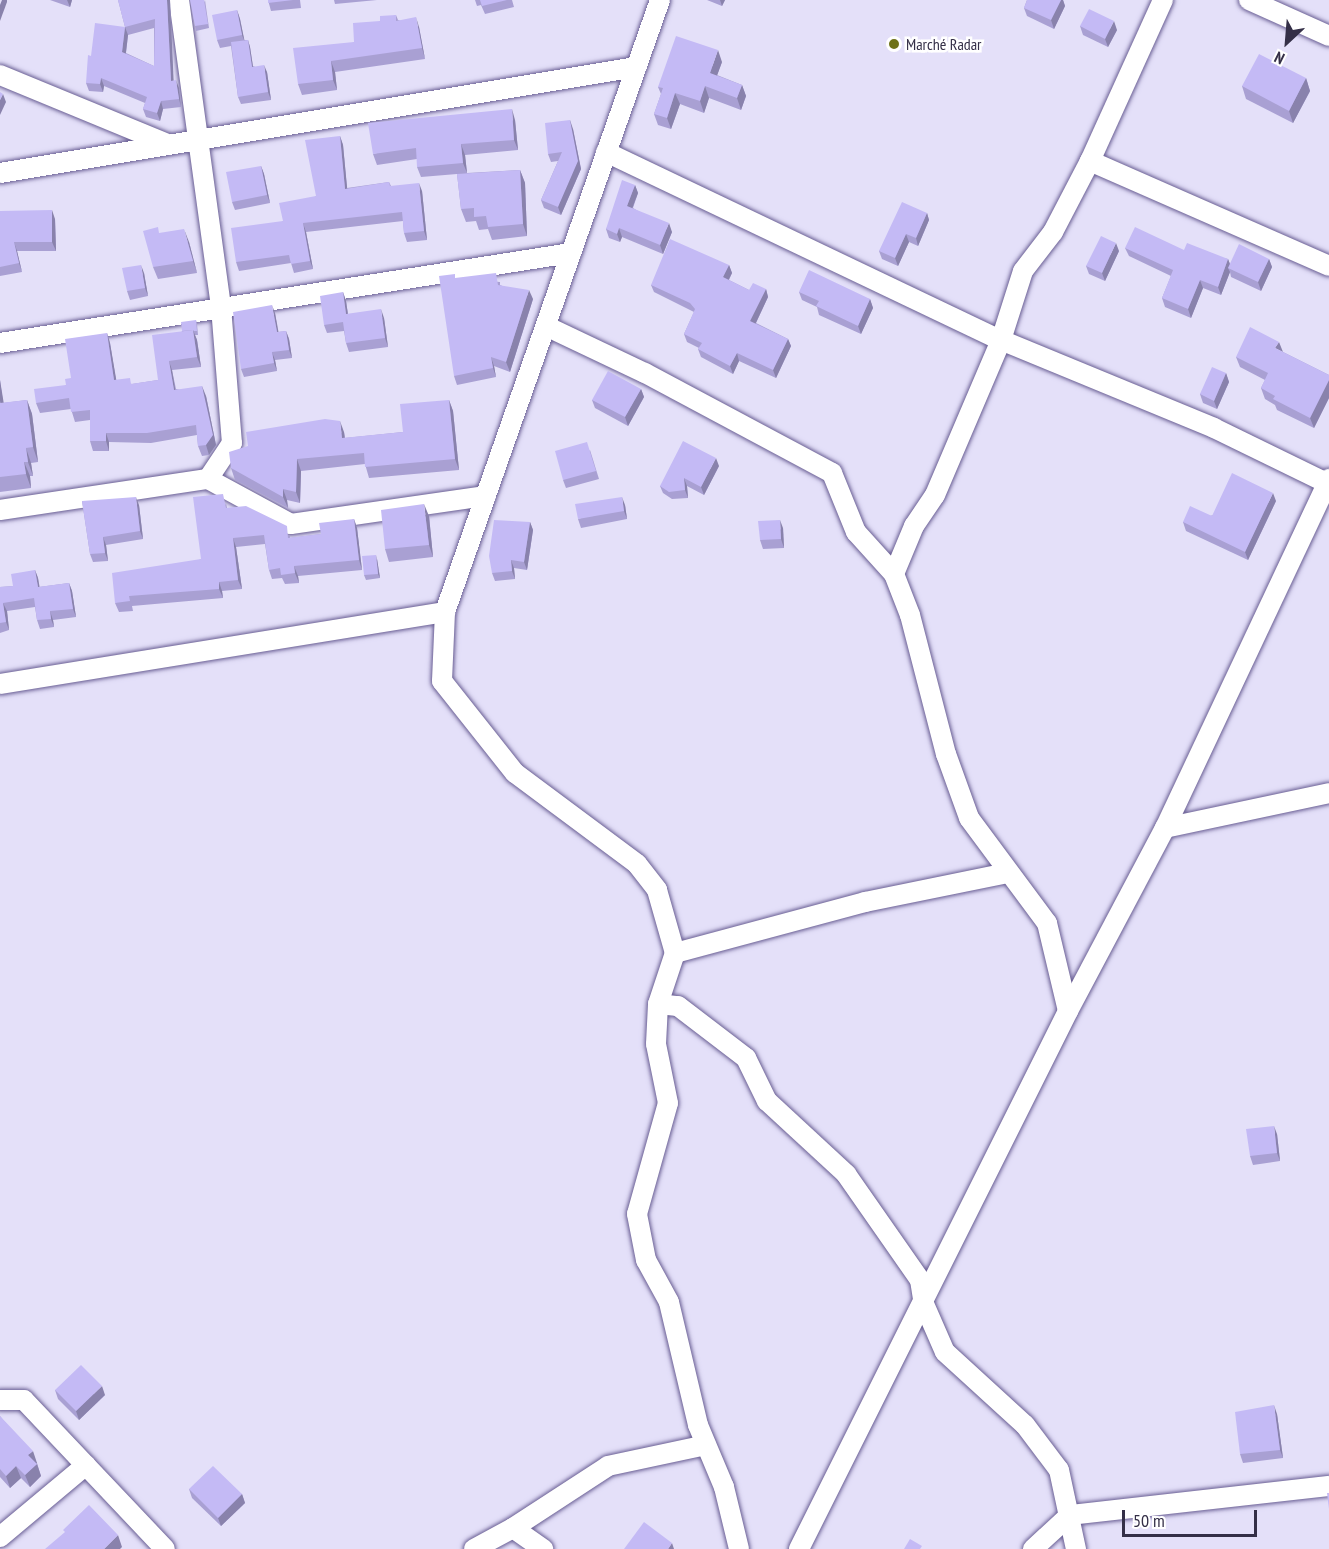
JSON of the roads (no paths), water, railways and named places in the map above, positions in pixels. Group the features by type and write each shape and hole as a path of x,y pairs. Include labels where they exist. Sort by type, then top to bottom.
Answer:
{"street":[{"path":"178,0 200,142 221,308 232,443 208,479"},
{"path":"660,0 571,253 548,327 446,612 442,681 515,773 638,864 657,890 675,953 658,1004 656,1044 668,1103 637,1214 646,1260 669,1302 698,1425 724,1487 739,1549"},
{"path":"894,574 914,526 935,495 1001,340 1023,271 1053,232 1090,161 1163,0"},
{"path":"1249,0 1329,36"},
{"path":"0,173 168,145 200,142 636,67"},
{"path":"0,75 168,145"},
{"path":"606,152 1001,340 1214,428 1328,481 1165,828 1068,1011 924,1304 799,1549"},
{"path":"1090,161 1329,266"},
{"path":"0,343 571,253"},
{"path":"548,327 645,373 832,473 856,532 894,574 910,615 946,754 969,818 1047,923 1068,1011"},
{"path":"0,510 208,479 291,524 486,496"},
{"path":"0,684 446,612"},
{"path":"1165,828 1329,793"},
{"path":"675,953 865,902 1008,873"},
{"path":"658,1004 678,1006 746,1058 767,1101 846,1174 920,1281 924,1304 945,1352 1025,1425 1059,1470 1076,1549"},
{"path":"0,1400 24,1400 165,1549"},
{"path":"474,1549 513,1528 608,1466 706,1445"},
{"path":"0,1537 86,1465"},
{"path":"1033,1549 1070,1515 1329,1486"},
{"path":"513,1528 543,1549"}],"place":[{"name":"Marché Radar","path":"894,44"}]}
